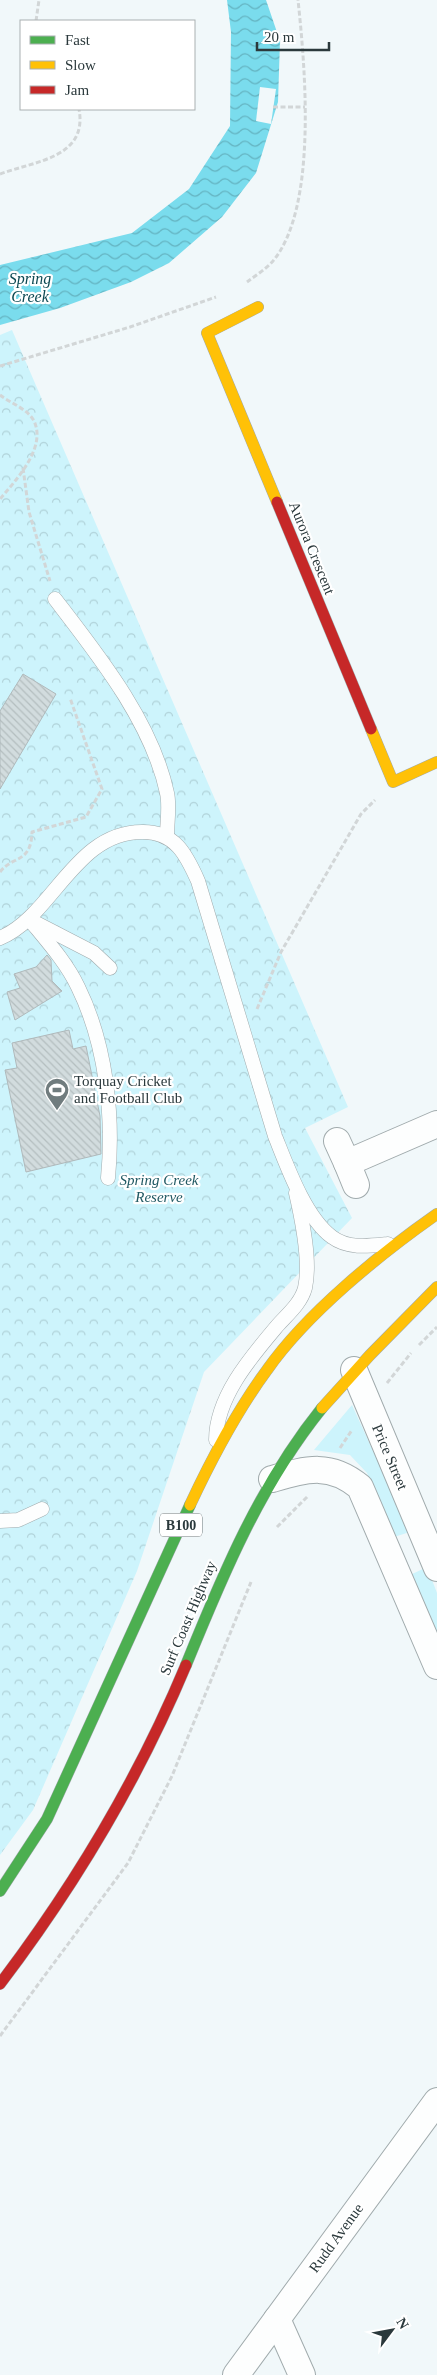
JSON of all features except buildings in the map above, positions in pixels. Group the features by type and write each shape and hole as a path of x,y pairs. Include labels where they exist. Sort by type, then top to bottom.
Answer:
{"main road":[{"name":"Aurora Crescent","path":"258,307 207,333 393,782"},
{"path":"393,782 437,762"},
{"name":"B100","path":"0,1891 17,1868 47,1819 216,1448 267,1369 305,1324 394,1244 437,1214"},
{"name":"Surf Coast Highway","path":"0,1984 58,1903 108,1828 151,1743 234,1548 272,1479 296,1442 354,1370 437,1287"}],"street":[{"path":"347,1163 437,1124"},
{"name":"Price Street","path":"354,1370 437,1568"},
{"path":"272,1479 305,1470 327,1470 349,1478 360,1487 437,1666"},
{"path":"394,1564 427,1544"},
{"name":"Rudd Avenue","path":"236,2375 437,2100"},
{"path":"277,2319 302,2375"}],"lane":[{"path":"55,599 99,657 146,733 168,794 166,836"},
{"path":"0,938 18,930 60,881 97,847 115,837 134,832 150,832 166,836 183,852 198,881 275,1136 292,1177 314,1216 332,1237 364,1247 394,1244"},
{"path":"29,919 94,953 110,968"},
{"path":"29,919 60,957 78,987 99,1047 111,1142 108,1178"},
{"path":"216,1448 216,1426 220,1408 257,1350 300,1300 304,1288 304,1237 292,1177"},
{"path":"0,1521 18,1520 42,1509"}],"path":[{"path":"36,20 39,0"},
{"path":"239,286 273,261 288,236 294,219 302,173 305,107 298,0"},
{"path":"273,107 305,107"},
{"path":"0,174 54,157 66,150 75,141 80,124 79,110"},
{"path":"0,366 130,327 217,297"},
{"path":"0,395 24,410 34,421 37,436 34,452 0,499"},
{"path":"23,468 29,512 55,599"},
{"path":"0,872 4,866 20,860 32,844 32,832 86,817 102,789 70,698"},
{"path":"245,1038 281,952 356,822 361,814 393,782"},
{"path":"272,1532 318,1486 369,1407 410,1353 437,1327"},
{"path":"0,2036 128,1863 172,1776 253,1577"}],"green space":[{"name":"Spring Creek Reserve","path":"12,330 348,1107 305,1128 352,1218 204,1372 137,1571 33,1810 0,1855 0,335"},
{"path":"352,1405 410,1532 394,1537 367,1473 350,1455 314,1450"},
{"path":"427,1567 437,1593 437,1644 408,1576"}],"water":[{"name":"Spring Creek","path":"227,0 266,0 280,41 278,102 256,173 222,217 169,263 131,282 60,308 0,325 0,265 132,233 189,189 230,126 231,32"}],"pier":[{"path":"260,87 276,89 271,124 256,121"}],"traffic: fast":[{"path":"186,1665 214,1597 261,1499 300,1437 322,1408"},
{"path":"0,1891 47,1819 190,1505"}],"traffic: slow":[{"path":"258,307 207,333 277,502"},
{"path":"371,729 393,782 437,762"},
{"path":"190,1505 235,1419 283,1349 323,1306 392,1247 437,1214"},
{"path":"322,1408 370,1355 437,1287"}],"traffic: jam":[{"path":"277,502 371,729"},
{"path":"0,1984 54,1909 103,1830 147,1749 186,1665"}],"place":[{"name":"Torquay Cricket and Football Club","path":"57,1111"}]}
